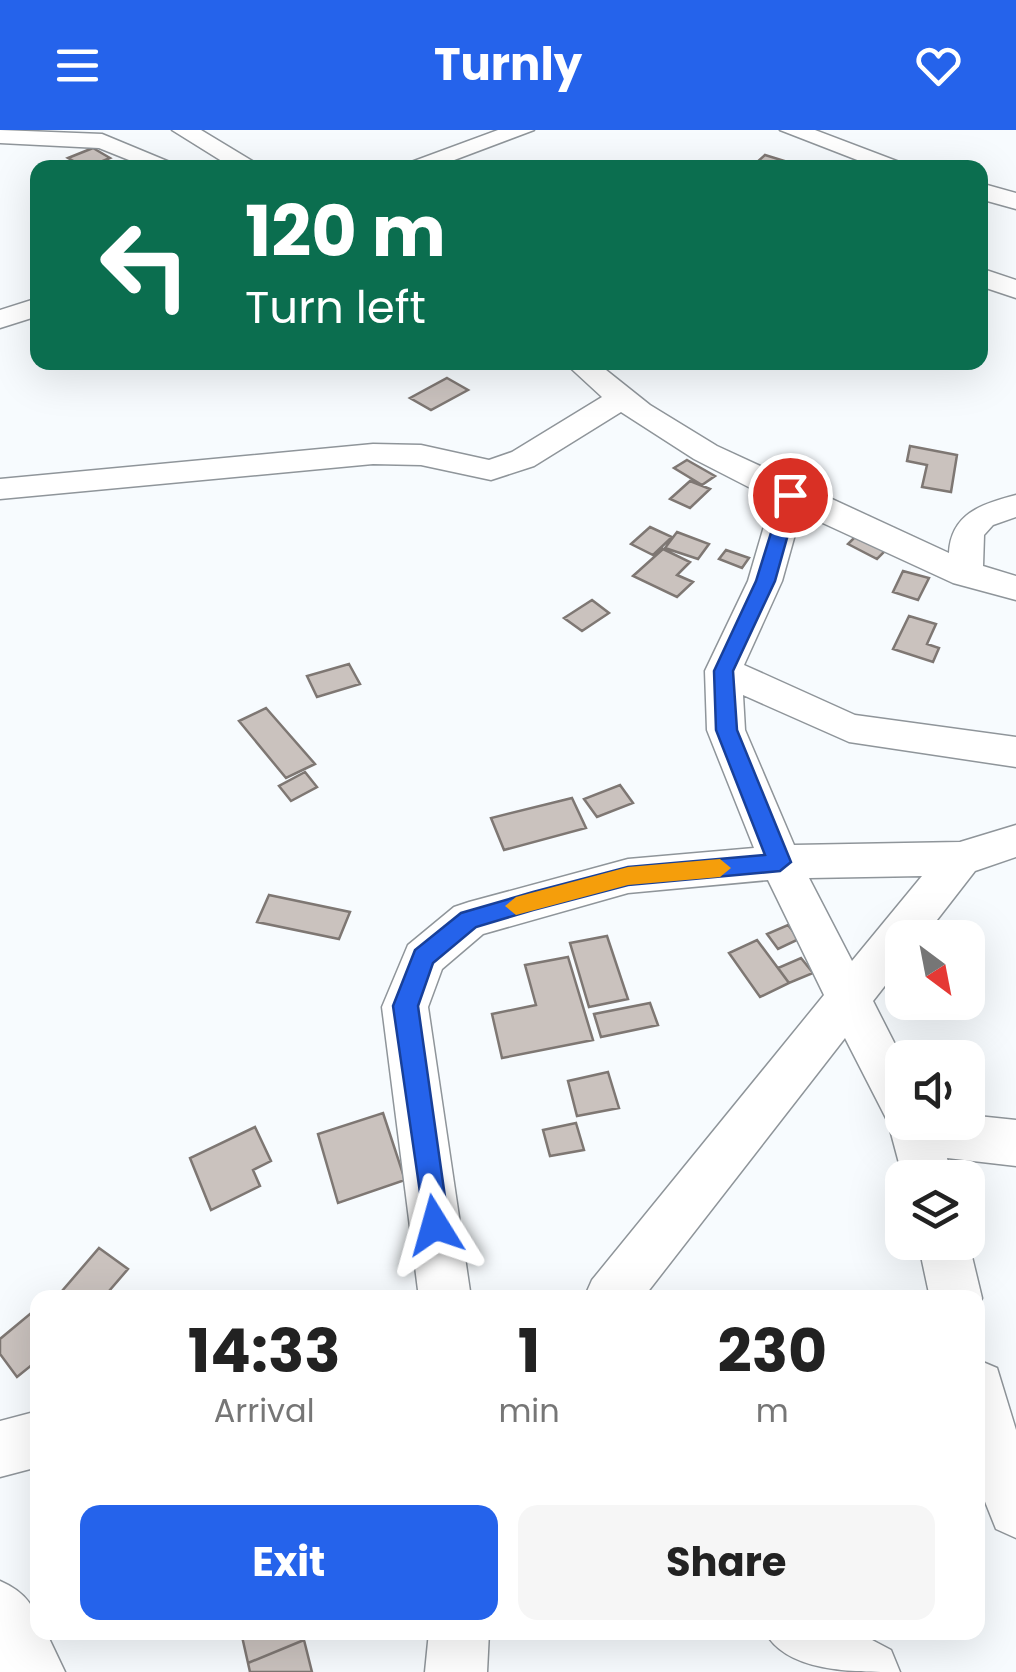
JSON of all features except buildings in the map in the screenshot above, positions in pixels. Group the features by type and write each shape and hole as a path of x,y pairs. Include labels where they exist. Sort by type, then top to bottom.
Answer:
{"street":[{"path":"0,134 15,130"},
{"path":"184,130 238,160"},
{"path":"431,160 522,130"},
{"path":"792,130 880,160"},
{"path":"0,134 102,141 151,160"},
{"path":"988,193 1016,201"},
{"path":"988,279 1016,290"},
{"path":"0,320 30,309"},
{"path":"587,370 619,400 718,462 966,575 1016,588"},
{"path":"0,489 373,454 421,455 491,470 523,459 619,400"},
{"path":"790,495 765,581 724,671 726,730 780,862 885,1076"},
{"path":"966,575 967,533 981,518 1016,505"},
{"path":"724,671 849,728 1016,752"},
{"path":"444,1290 406,1006 424,958 469,920 628,876 780,862 960,859 1016,841"},
{"path":"616,1290 960,859"},
{"path":"985,1140 1016,1142"},
{"path":"947,1260 954,1290"},
{"path":"985,1416 994,1454 1016,1510"},
{"path":"0,1450 30,1441"},
{"path":"0,1612 34,1672"},
{"path":"456,1672 458,1640"},
{"path":"811,1640 870,1670"}],"slow traffic":[{"path":"516,906 628,876 720,868"}],"route":[{"path":"435,1225 406,1006 424,958 469,920 533,901 628,876 780,862 726,730 724,671 765,581 790,495"}]}
